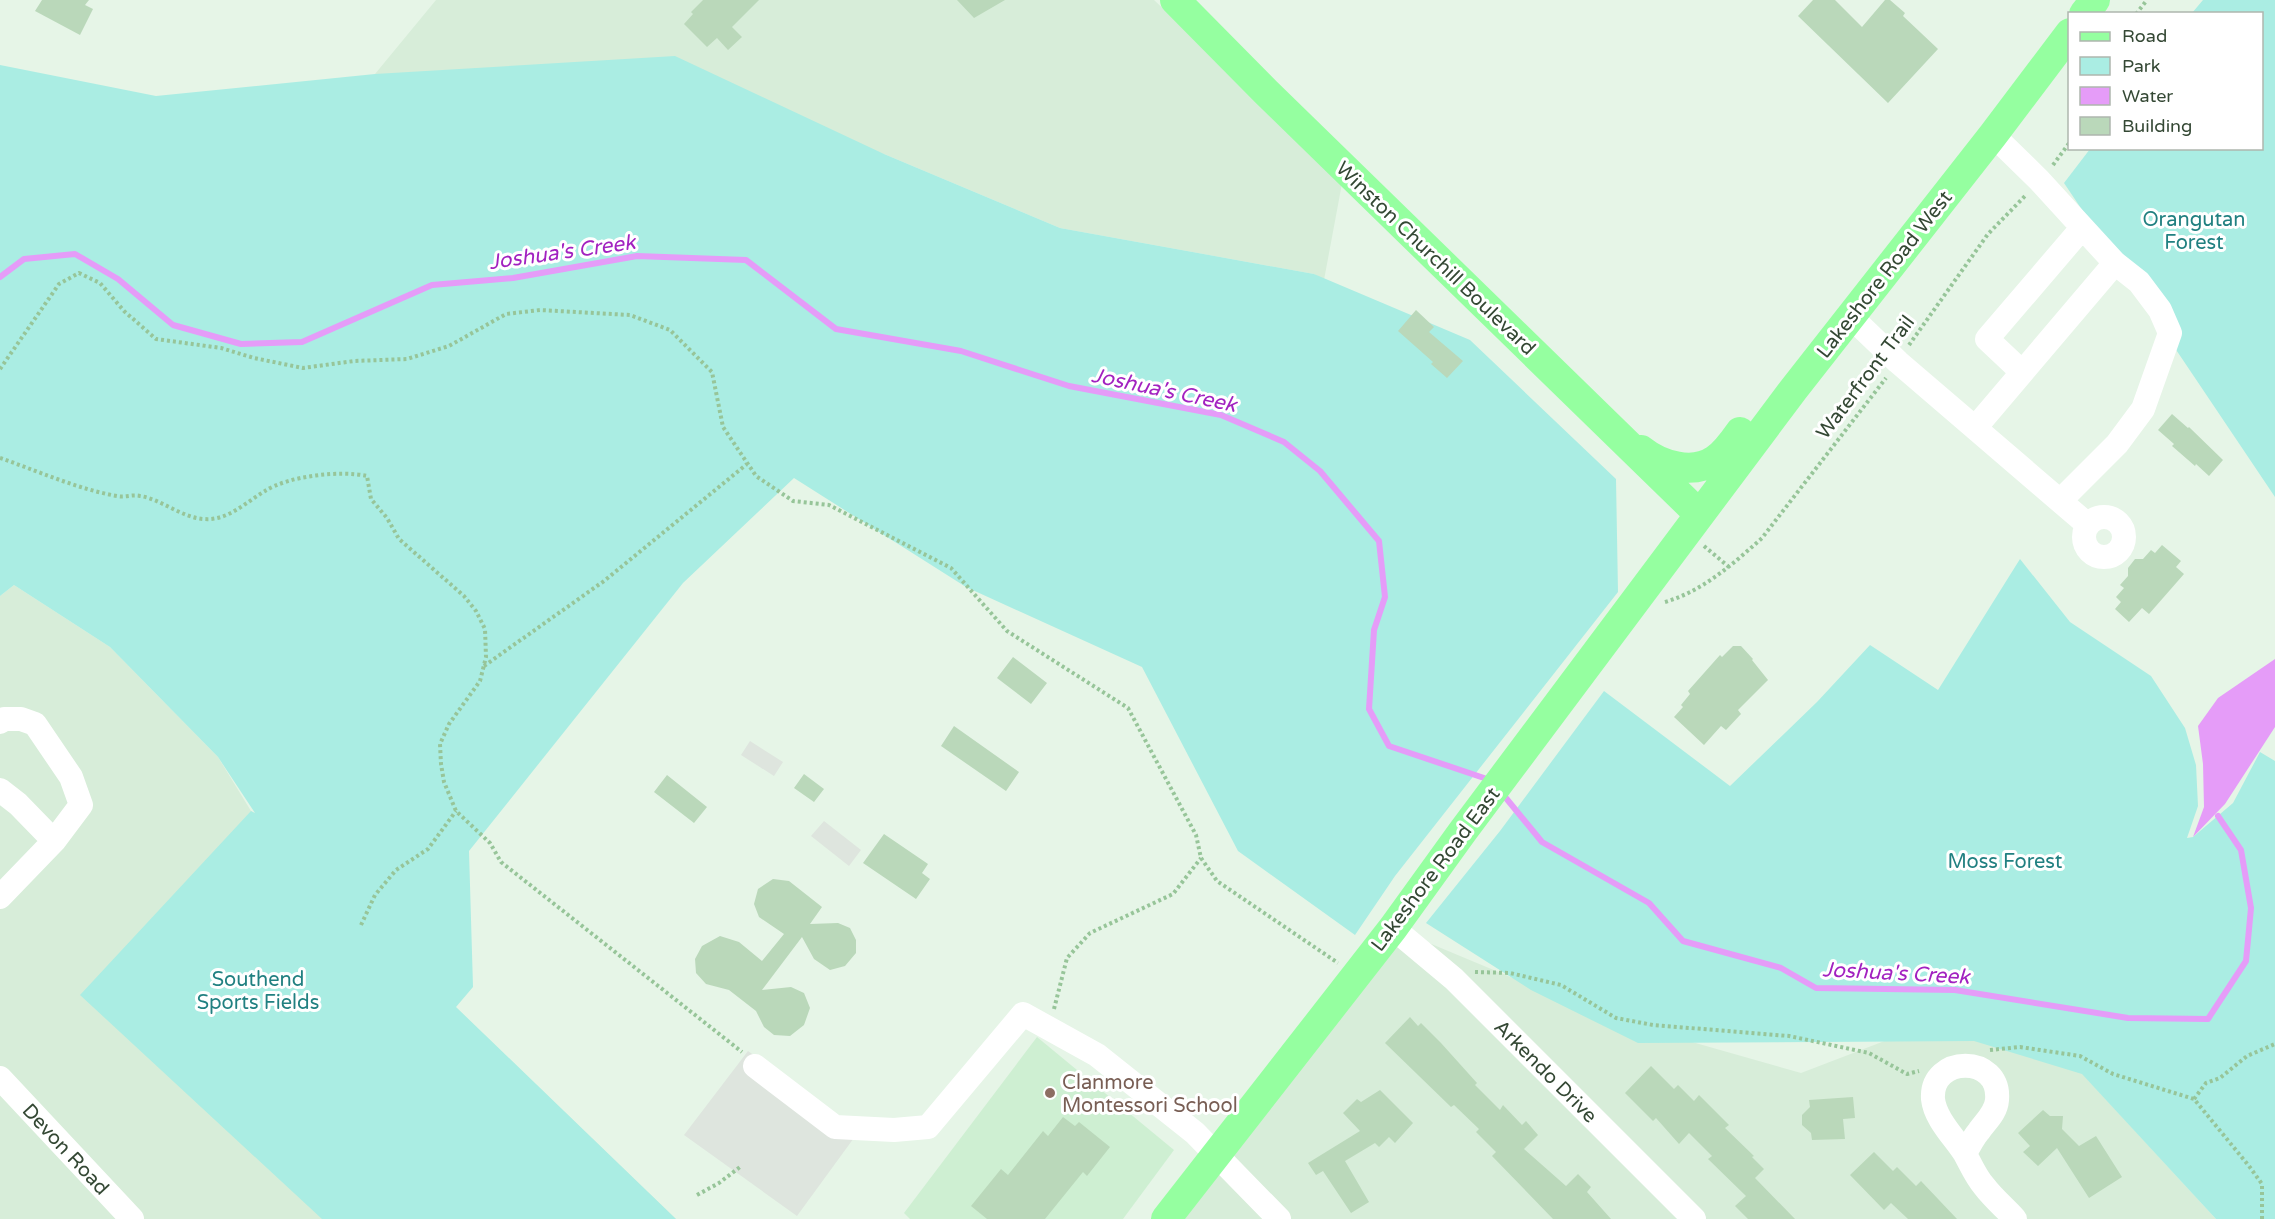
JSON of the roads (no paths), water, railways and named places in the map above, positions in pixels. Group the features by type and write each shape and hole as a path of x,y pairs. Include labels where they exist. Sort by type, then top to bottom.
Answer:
{"main road":[{"name":"Winston Churchill Boulevard","path":"1175,0 1266,92 1520,338 1604,423 1700,529"},
{"name":"Lakeshore Road West","path":"1700,529 1793,390 1994,135 2068,31"},
{"path":"1604,423 1623,433 1653,460 1684,468 1701,466 1710,463 1724,452 1773,388 1793,390"},
{"name":"Lakeshore Road East","path":"1166,1219 1394,928 1462,831 1519,757 1700,529"}],"street":[{"path":"1994,135 2040,180 2115,263 2139,282 2160,310 2170,333 2143,409 2117,444 2060,501"},
{"path":"2022,372 1987,339 2082,228"},
{"path":"1975,428 2115,263"},
{"path":"1850,316 1898,362 2088,525"},
{"path":"0,722 4,719 21,719 35,724 71,777 81,805 54,841 0,897"},
{"path":"0,790 18,804 54,841"},
{"name":"Arkendo Drive","path":"1394,928 1454,979 1694,1219"},
{"path":"755,1066 835,1126 894,1130 928,1126 1023,1014 1097,1055 1195,1133 1279,1219"},
{"name":"Devon Road","path":"0,1078 132,1219"},
{"path":"1965,1154 1982,1185 2015,1219"}],"water":[{"path":"2275,659 2275,727 2225,804 2193,837 2204,807 2203,764 2198,726 2218,698"}],"waterway":[{"name":"Joshua's Creek","path":"0,277 24,259 75,254 118,279 173,325 241,344 302,342 432,285 513,278 637,256 746,260 836,329 961,351 1069,386 1221,415 1284,442 1320,471 1379,541 1385,597 1374,630 1369,709 1389,746 1490,780"},
{"name":"Joshua's Creek","path":"1501,792 1542,842 1649,903 1683,941 1781,968 1816,988 1955,990 2128,1018 2208,1019 2246,961 2251,908 2241,850 2218,816"}],"place":[{"name":"Clanmore Montessori School","path":"1050,1093"}],"park label":[{"name":"Orangutan Forest","path":"2194,230"},
{"name":"Moss Forest","path":"2005,861"},
{"name":"Southend Sports Fields","path":"258,990"}]}
